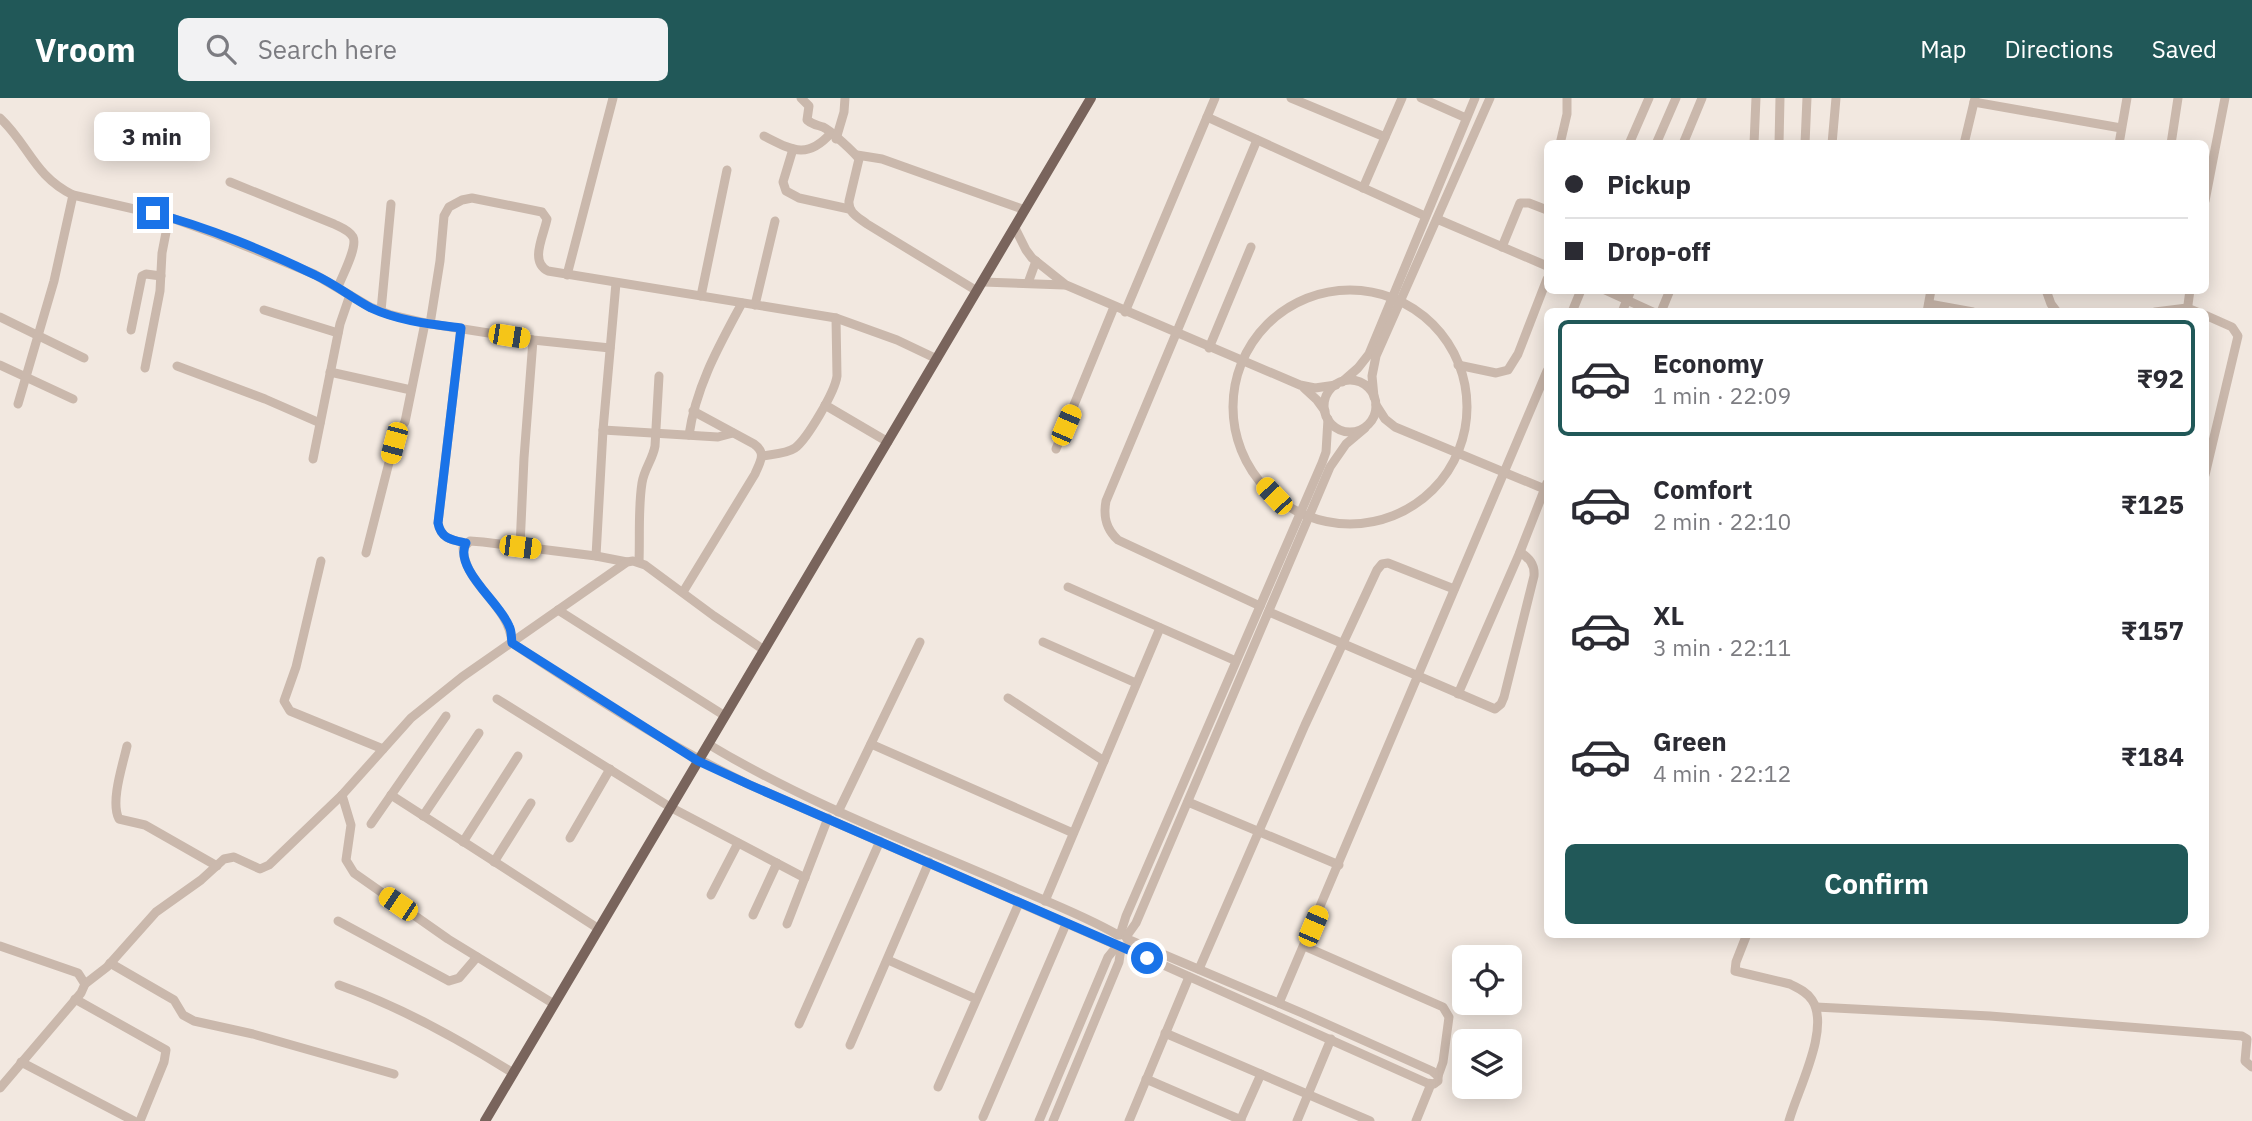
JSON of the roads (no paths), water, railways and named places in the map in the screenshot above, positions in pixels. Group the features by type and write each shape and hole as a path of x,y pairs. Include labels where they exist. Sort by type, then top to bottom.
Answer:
{"main road":[{"path":"485,1121 1091,98"}],"street":[{"path":"567,275 613,98"},
{"path":"800,98 808,106 807,120 810,124 821,127 857,155 882,159 1025,210"},
{"path":"764,136 793,149 812,149 834,136 844,112 845,98"},
{"path":"1125,312 1215,98"},
{"path":"1291,98 1385,137"},
{"path":"1363,188 1402,98"},
{"path":"1421,98 1466,118"},
{"path":"1039,1121 1108,957 1136,923 1269,612 1326,452 1326,397 1358,368 1369,354 1475,98"},
{"path":"1053,1121 1119,962 1121,941 1131,904 1260,606 1337,455 1368,425 1375,401 1372,376 1376,356 1490,98"},
{"path":"1561,140 1567,114 1567,98"},
{"path":"1631,140 1649,98"},
{"path":"1658,140 1676,98"},
{"path":"1685,140 1702,98"},
{"path":"1754,140 1756,98"},
{"path":"1779,140 1780,98"},
{"path":"1805,140 1807,98"},
{"path":"1832,140 1836,98"},
{"path":"2120,140 2127,98"},
{"path":"2172,140 2178,98"},
{"path":"2209,180 2225,98"},
{"path":"1965,140 1975,100 2121,128"},
{"path":"1207,117 1425,216"},
{"path":"0,118 10,127 50,181 73,195 169,216 314,274 380,311 427,324 610,348"},
{"path":"1257,140 1104,511 1106,524 1118,540 1260,606"},
{"path":"793,149 783,182 786,191 799,198 849,209 867,223 980,287 1028,283 1066,285"},
{"path":"849,209 859,163 857,155"},
{"path":"701,296 727,170"},
{"path":"230,182 334,224 349,233 354,247 338,287"},
{"path":"18,404 54,281 73,195"},
{"path":"366,553 396,435 405,422 440,261 444,216 449,207 462,200 472,198 542,212 547,219 539,255 540,267 548,271 836,318 888,336 937,359"},
{"path":"1502,247 1520,203 1529,203 1544,209"},
{"path":"380,311 391,204"},
{"path":"145,368 160,290 162,253 169,216"},
{"path":"1437,219 1544,265"},
{"path":"755,305 775,221"},
{"path":"1015,228 1026,250 1066,285 1300,385 1315,388 1357,382 1364,385 1385,419 1395,427 1544,486"},
{"path":"1209,348 1251,247"},
{"path":"1028,283 1036,261"},
{"path":"131,330 142,276 161,276"},
{"path":"596,555 603,430 616,283"},
{"path":"1458,365 1496,373 1507,370 1518,354 1544,287"},
{"path":"1339,290 1392,295 1416,310 1442,332 1451,346 1465,385 1468,407 1464,437 1458,453 1437,486 1414,506 1395,515 1360,525 1305,515 1285,505 1262,483 1240,446 1234,403 1236,381 1242,361 1260,331 1271,319 1293,304 1339,290"},
{"path":"313,459 338,333 351,295"},
{"path":"1629,295 1647,308"},
{"path":"689,435 693,411 707,369 742,303"},
{"path":"1056,449 1114,307"},
{"path":"264,310 338,333"},
{"path":"0,317 84,358"},
{"path":"2209,317 2232,327 2238,336 2209,458"},
{"path":"762,456 784,453 797,446 836,385 836,318"},
{"path":"461,328 438,523 441,534 466,543 483,542 639,562 764,650"},
{"path":"520,547 533,340"},
{"path":"0,365 73,398"},
{"path":"177,366 320,423"},
{"path":"330,372 411,390"},
{"path":"639,562 642,485 645,471 654,453 659,376"},
{"path":"1279,1003 1544,377"},
{"path":"1300,385 1317,400 1333,425 1349,432 1368,425 1395,427"},
{"path":"825,405 888,442"},
{"path":"682,592 755,474 762,456 759,447 693,411"},
{"path":"603,430 718,438 733,433"},
{"path":"1458,694 1544,492"},
{"path":"466,543 463,555 467,564 509,624 512,643 698,761 1066,924 1199,969 1438,1076"},
{"path":"1269,612 1495,709 1501,704 1535,569 1520,552"},
{"path":"321,561 296,667 284,701 296,714 383,749"},
{"path":"0,1087 81,993 85,984 110,963 156,912 228,857 234,857 256,869 264,868 342,795 420,710 462,677 627,562"},
{"path":"1199,969 1305,725 1382,564 1399,566 1454,589"},
{"path":"1068,587 1236,661"},
{"path":"558,610 725,716"},
{"path":"1045,901 1160,628"},
{"path":"838,812 920,642"},
{"path":"1043,642 1136,683"},
{"path":"1008,698 1104,761"},
{"path":"497,699 670,807 805,878"},
{"path":"371,824 446,716"},
{"path":"423,816 479,733"},
{"path":"708,744 755,773 838,812 1045,901 1189,977 1431,1084 1438,1082 1449,1017 1444,1007 1304,946"},
{"path":"871,744 1073,834"},
{"path":"127,746 117,796 119,819 145,825 217,866"},
{"path":"463,842 517,756"},
{"path":"570,838 610,769"},
{"path":"342,795 351,825 345,853 349,867 384,895 554,1004"},
{"path":"391,795 598,929"},
{"path":"1188,802 1339,865"},
{"path":"494,862 531,803"},
{"path":"787,925 828,818"},
{"path":"799,1024 880,841"},
{"path":"711,895 738,843"},
{"path":"850,1045 929,862"},
{"path":"752,915 777,863"},
{"path":"938,1087 1019,902"},
{"path":"338,921 449,981 459,978 477,957"},
{"path":"983,1117 1066,924"},
{"path":"1745,938 1735,971 1790,984 1806,993 1819,1016 1818,1029 1789,1121"},
{"path":"0,946 78,972 85,984"},
{"path":"888,960 976,999"},
{"path":"110,963 174,1000 183,1015 194,1021 253,1034 394,1074"},
{"path":"1129,1121 1189,977"},
{"path":"339,985 372,996 429,1023 513,1073"},
{"path":"75,999 166,1050 164,1062 140,1121"},
{"path":"1816,1007 1990,1016 2242,1036 2247,1039 2245,1061 2252,1067"},
{"path":"1165,1033 1370,1121"},
{"path":"1297,1121 1331,1040"},
{"path":"21,1062 134,1121"},
{"path":"1146,1079 1241,1121 1261,1074"},
{"path":"1416,1121 1431,1084"}]}
